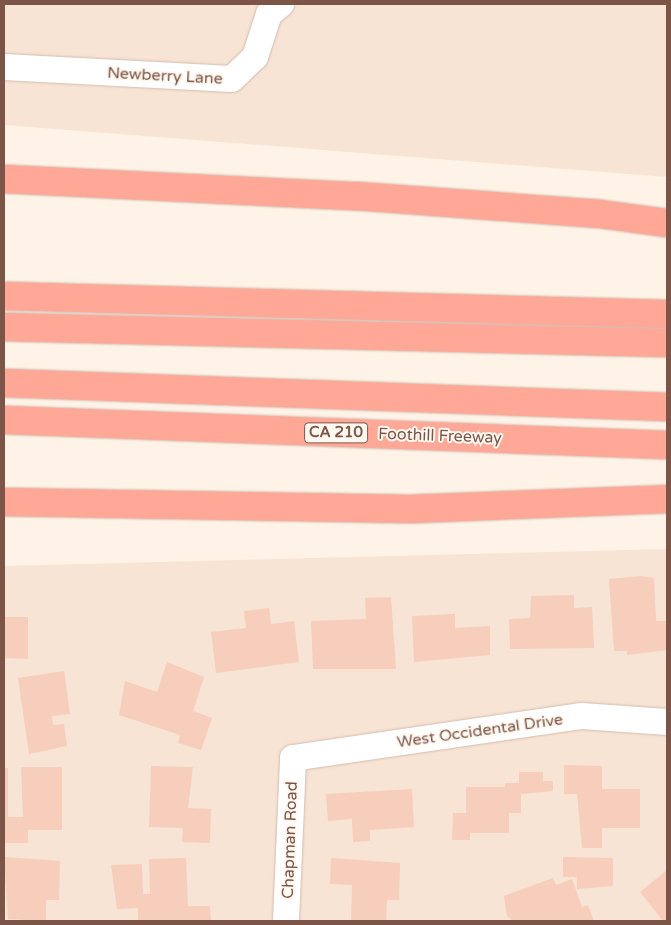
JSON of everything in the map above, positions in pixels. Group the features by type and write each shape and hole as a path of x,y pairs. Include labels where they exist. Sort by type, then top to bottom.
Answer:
{"highway":[{"path":"4,180 366,196 600,214 667,223"},
{"path":"4,296 667,314"},
{"path":"4,327 667,343"},
{"path":"4,383 667,406"},
{"name":"Foothill Freeway","path":"4,420 667,445"},
{"path":"4,502 410,509 667,499"}],"street":[{"name":"Newberry Lane","path":"4,67 232,79 255,56 269,14 281,4"},
{"name":"West Occidental Drive","path":"293,758 582,716 667,722"},
{"name":"Chapman Road","path":"286,921 293,758"}],"shaded area":[{"path":"4,4 667,4 667,177 4,125"},
{"path":"667,549 667,921 4,921 4,566"}],"building":[{"path":"641,576 654,578 656,621 667,621 667,650 627,655 627,651 614,651 609,579"},
{"path":"574,595 574,608 592,607 594,648 510,649 509,619 530,618 531,596"},
{"path":"391,597 396,669 313,669 311,621 366,619 365,598"},
{"path":"269,608 271,624 294,621 299,662 216,673 211,632 246,628 244,611"},
{"path":"455,614 455,628 490,626 490,655 414,662 412,616"},
{"path":"4,617 28,617 28,659 5,658"},
{"path":"167,662 204,677 193,711 212,718 201,750 178,743 180,735 119,715 125,681 157,692"},
{"path":"64,671 70,714 52,716 53,725 64,724 67,746 29,754 18,678"},
{"path":"564,765 602,766 602,789 640,789 640,828 602,828 602,848 582,848 577,794 564,794"},
{"path":"151,766 193,767 188,808 211,809 210,843 182,842 183,828 149,827"},
{"path":"21,767 62,767 62,830 28,830 28,843 4,843 4,768 8,768 8,817 23,817"},
{"path":"519,772 543,772 543,781 553,781 553,791 521,794 521,813 509,813 509,833 470,833 470,840 452,840 453,813 466,813 466,787 505,787 505,783 519,783"},
{"path":"412,789 414,827 370,830 370,841 353,842 352,819 328,821 326,794"},
{"path":"4,857 60,861 59,900 46,900 46,921 8,919"},
{"path":"563,857 613,858 613,886 577,889 577,877 563,877"},
{"path":"186,858 188,906 210,906 211,921 138,921 138,908 117,909 111,865 142,864 143,894 150,894 149,859"},
{"path":"331,858 400,863 399,900 387,900 386,921 351,921 352,885 330,884"},
{"path":"667,870 667,921 663,921 640,892"},
{"path":"553,878 556,885 572,879 582,907 588,905 594,921 513,921 507,916 504,896"}]}
